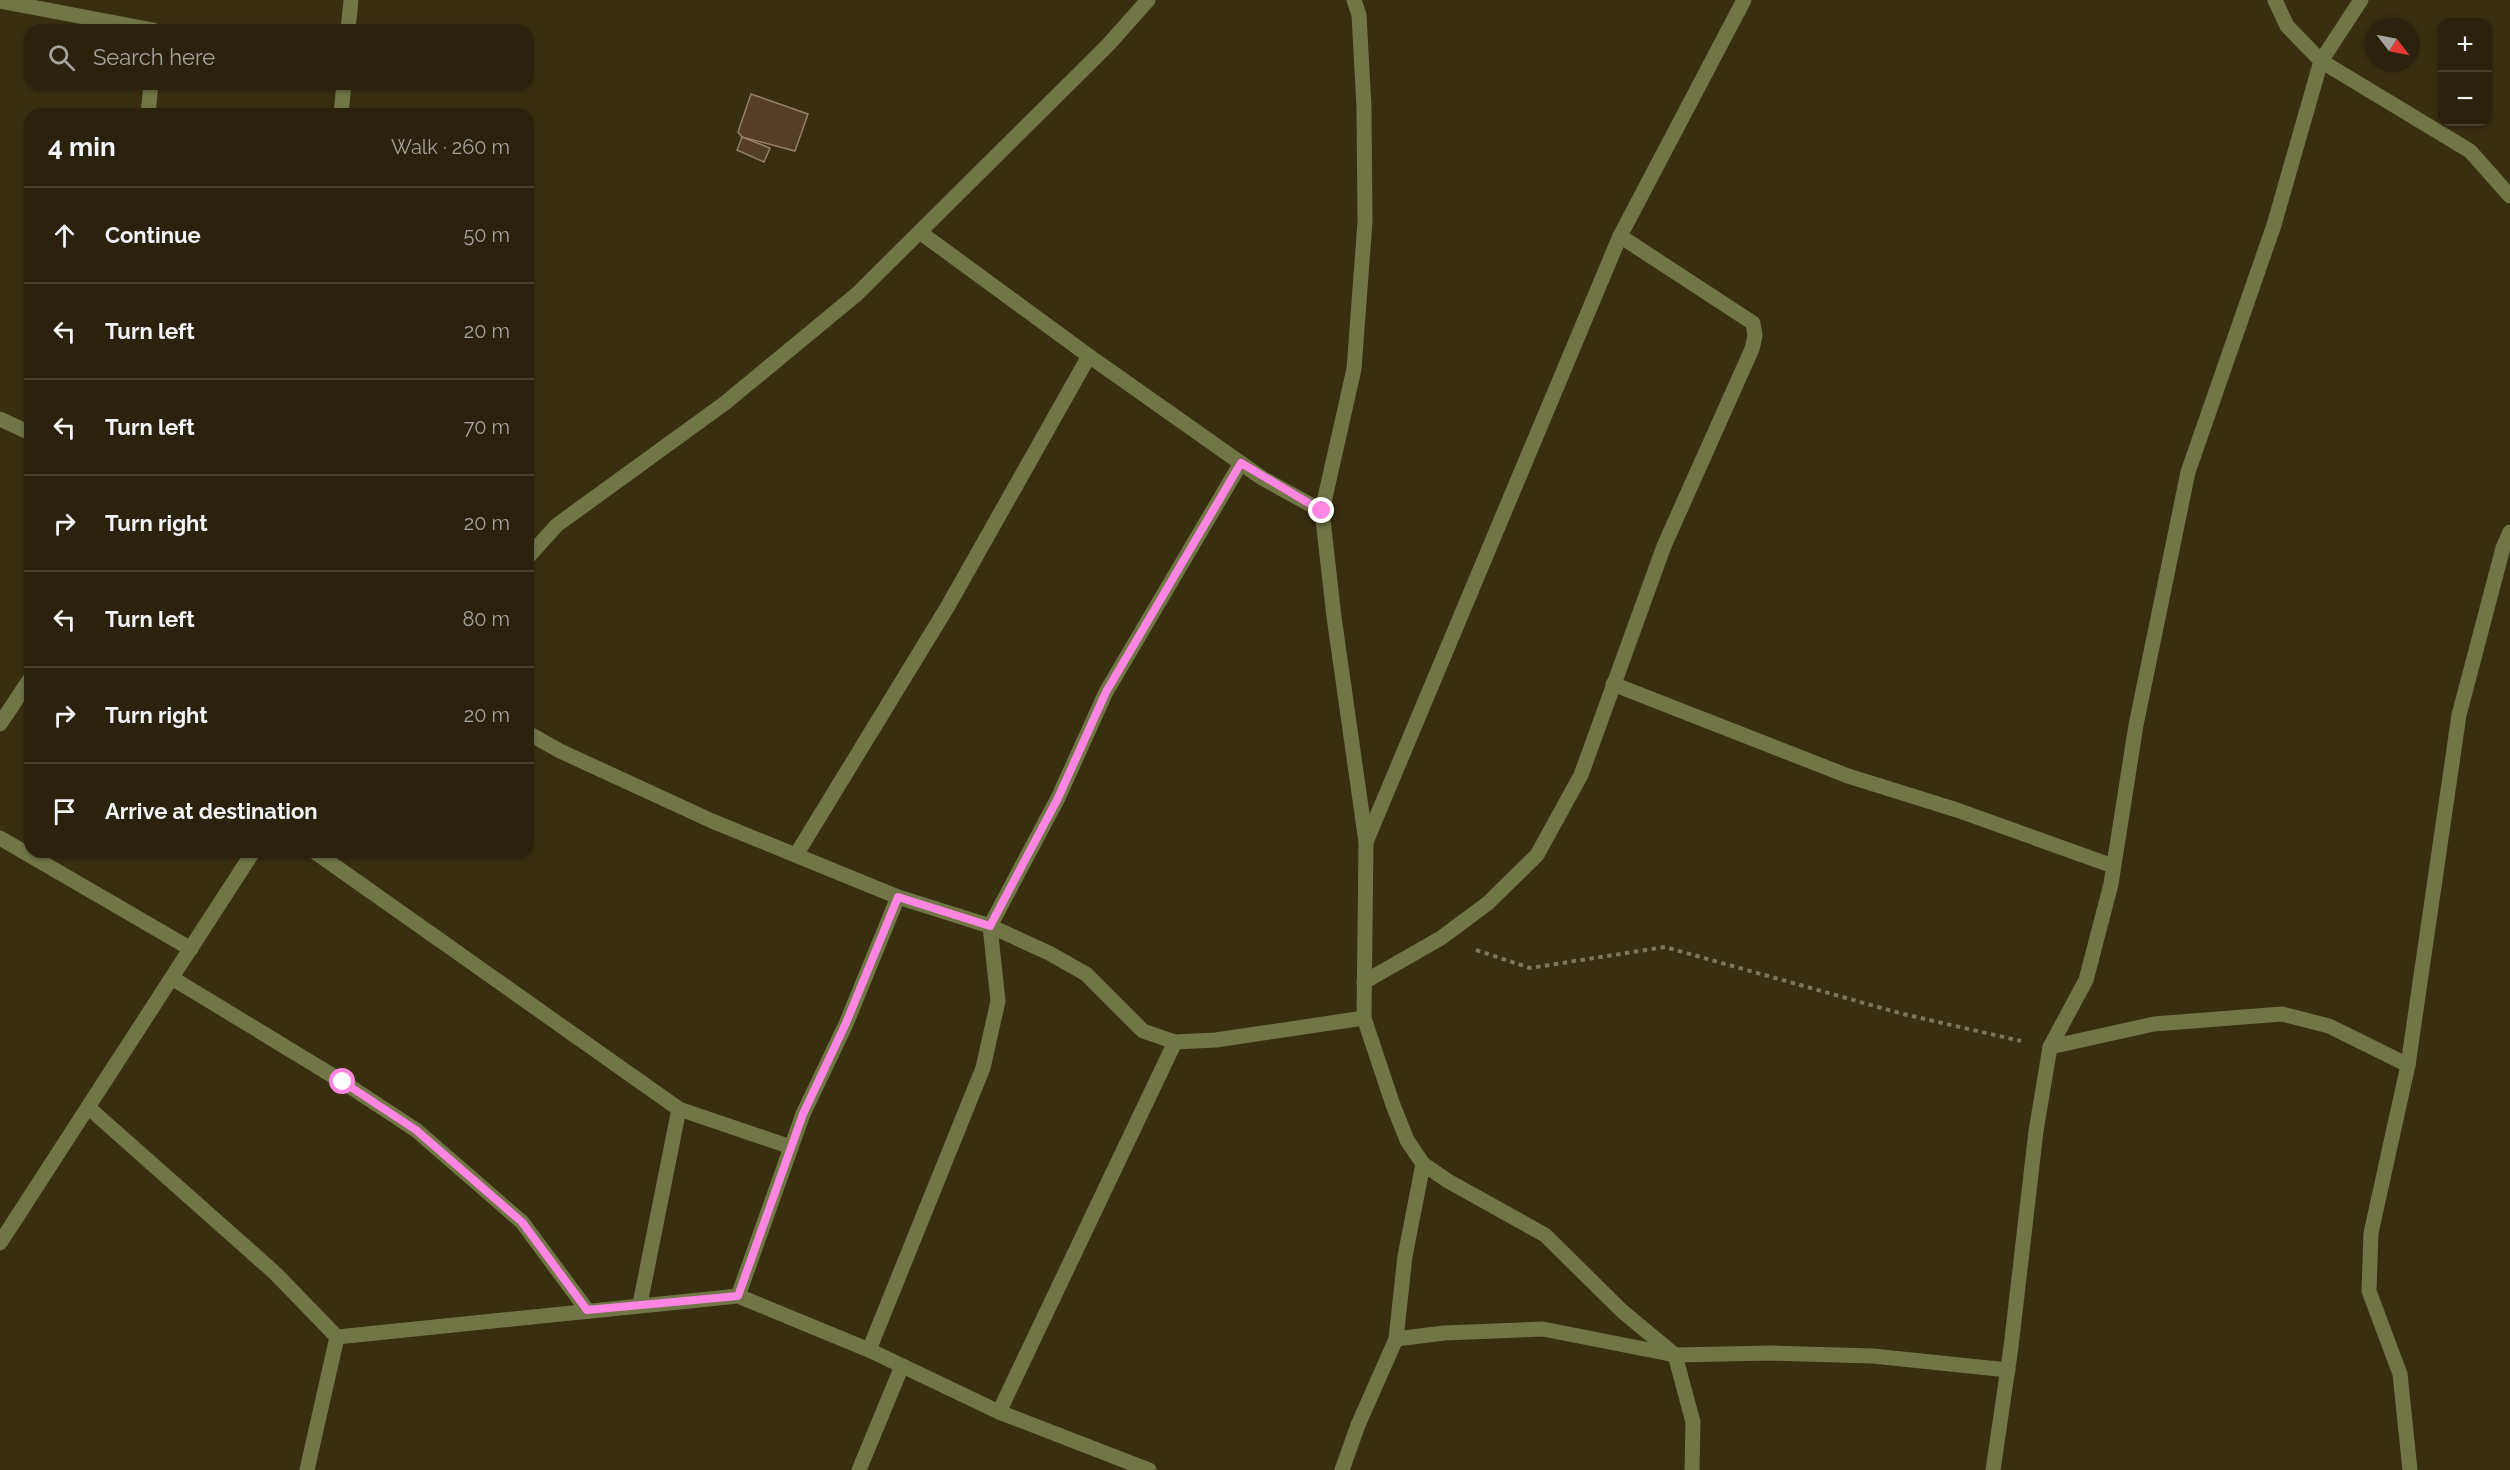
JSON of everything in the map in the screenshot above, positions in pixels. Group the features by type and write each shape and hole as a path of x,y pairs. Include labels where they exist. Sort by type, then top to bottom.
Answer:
{"street":[{"path":"349,24 351,0"},
{"path":"534,550 557,525 725,403 849,302 1108,45 1148,0"},
{"path":"1354,0 1359,15 1364,107 1365,222 1354,369 1322,511 1334,617 1366,842 1364,1018 1393,1106 1407,1140 1423,1164 1448,1181 1545,1235 1622,1311 1675,1355 1693,1422 1692,1470"},
{"path":"1366,842 1620,237 1744,0"},
{"path":"2275,0 2287,26 2321,61 2470,151 2510,196"},
{"path":"1993,1470 2008,1370 2036,1131 2050,1047 2086,980 2113,866 2136,725 2188,472 2274,225 2321,61 2361,0"},
{"path":"0,1 121,24"},
{"path":"149,108 150,90"},
{"path":"342,108 343,90"},
{"path":"921,233 1089,356 1241,463 1322,511"},
{"path":"1364,982 1441,938 1488,903 1537,855 1581,775 1664,546 1738,383 1755,336 1753,323 1746,317 1620,237"},
{"path":"796,855 954,596 1089,356"},
{"path":"0,419 24,430"},
{"path":"869,1350 983,1068 998,1000 990,926 1058,798 1106,692 1241,463"},
{"path":"2410,1470 2400,1374 2370,1291 2371,1233 2408,1065 2459,715 2503,548 2510,532"},
{"path":"1613,684 1848,776 1957,810 2113,866"},
{"path":"0,724 24,688"},
{"path":"534,736 560,751 701,817 898,897 990,926 1086,974 1143,1031 1175,1042 1216,1040 1364,1018"},
{"path":"0,838 24,852"},
{"path":"34,858 191,949"},
{"path":"0,1241 89,1108 249,858"},
{"path":"323,858 679,1109 791,1147"},
{"path":"738,1296 803,1114 846,1023 898,897"},
{"path":"172,978 343,1082 416,1130 522,1222 587,1310"},
{"path":"2050,1047 2154,1024 2282,1014 2330,1026 2408,1065"},
{"path":"999,1412 1175,1042"},
{"path":"89,1108 274,1273 337,1337"},
{"path":"640,1304 679,1109"},
{"path":"1342,1470 1358,1425 1396,1339 1405,1256 1423,1164"},
{"path":"337,1337 640,1304 738,1296 869,1350 999,1412 1149,1470"},
{"path":"1396,1339 1444,1333 1543,1329 1675,1355 1772,1353 1873,1356 2008,1370"},
{"path":"307,1470 337,1337"},
{"path":"859,1470 902,1366"}],"path":[{"path":"1441,938 1530,968 1665,947 1903,1014 2050,1047"}],"building":[{"path":"751,94 808,114 795,151 742,137 738,132"},
{"path":"742,137 770,148 764,162 737,150"}],"route":[{"path":"343,1082 416,1130 522,1222 587,1310 738,1296 803,1114 846,1023 898,897 990,926 1058,798 1106,692 1241,463 1322,511"}]}
